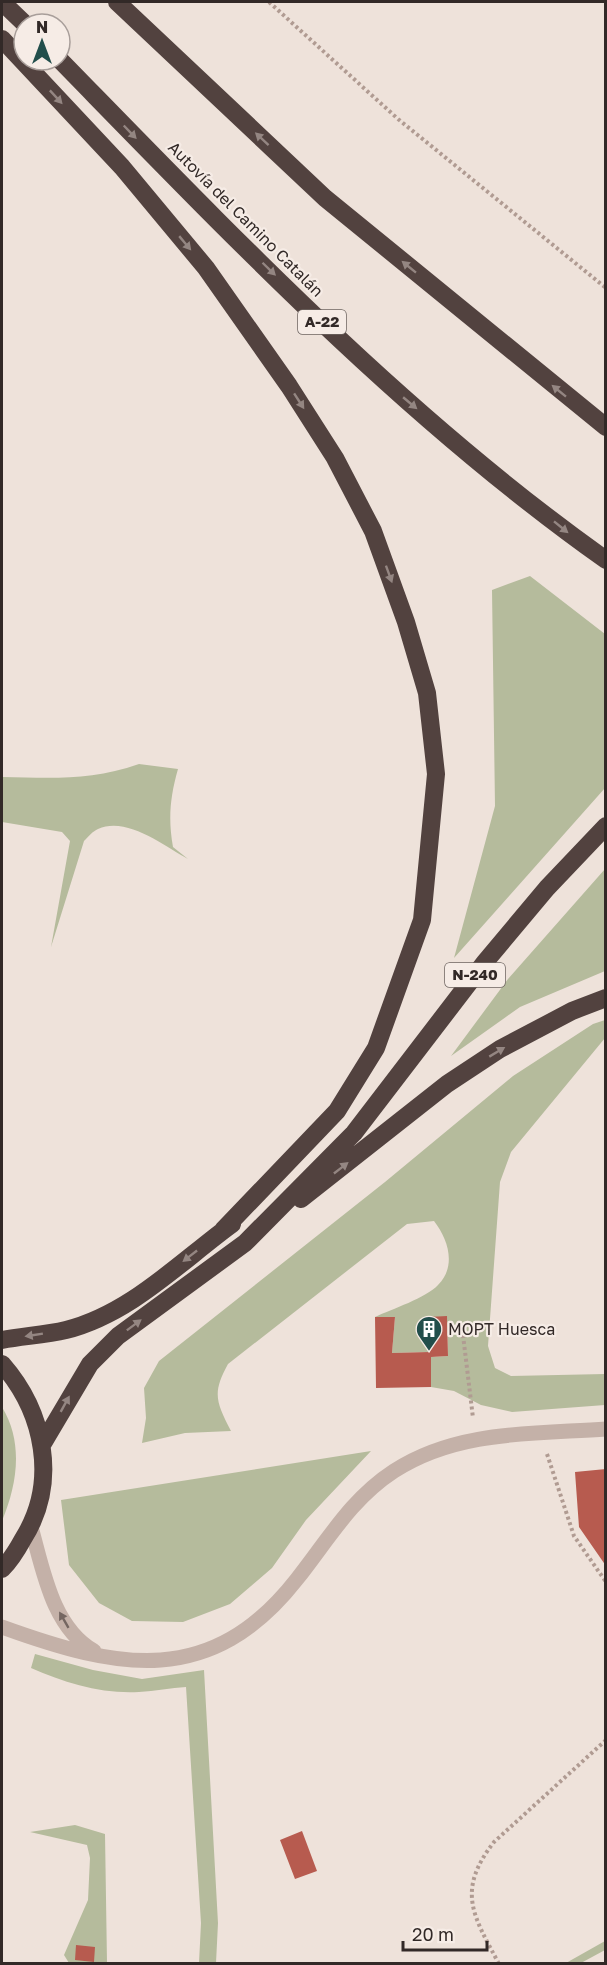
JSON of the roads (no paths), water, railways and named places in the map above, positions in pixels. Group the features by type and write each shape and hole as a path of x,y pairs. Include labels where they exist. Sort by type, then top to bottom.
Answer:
{"highway":[{"path":"117,2 325,198 606,427"},
{"path":"2,39 122,167 206,268 289,386 335,458 373,531 406,622 427,693 436,774 422,920 376,1048 337,1111 224,1230"},
{"name":"Autovía del Camino Catalán","path":"72,72 190,193 384,382 566,532 606,560"},
{"name":"N-240","path":"42,1444 90,1364 118,1336 245,1243 354,1133 485,962 547,888 606,826"},
{"path":"245,1243 447,1084 500,1049 572,1011 606,998"},
{"name":"N-240","path":"2,1340 66,1330 108,1314 138,1295 354,1133"},
{"path":"2,1364 14,1378 32,1410 42,1444 44,1473 40,1500 31,1527 2,1569"}],"street":[{"path":"2,1627 42,1641 107,1658 133,1662 164,1660 196,1653 248,1630 272,1610 349,1509 394,1471 428,1453 484,1437 606,1429"},
{"path":"31,1527 46,1583 70,1632 84,1646 107,1658"}],"place":[{"name":"MOPT Huesca","path":"429,1352"}]}
